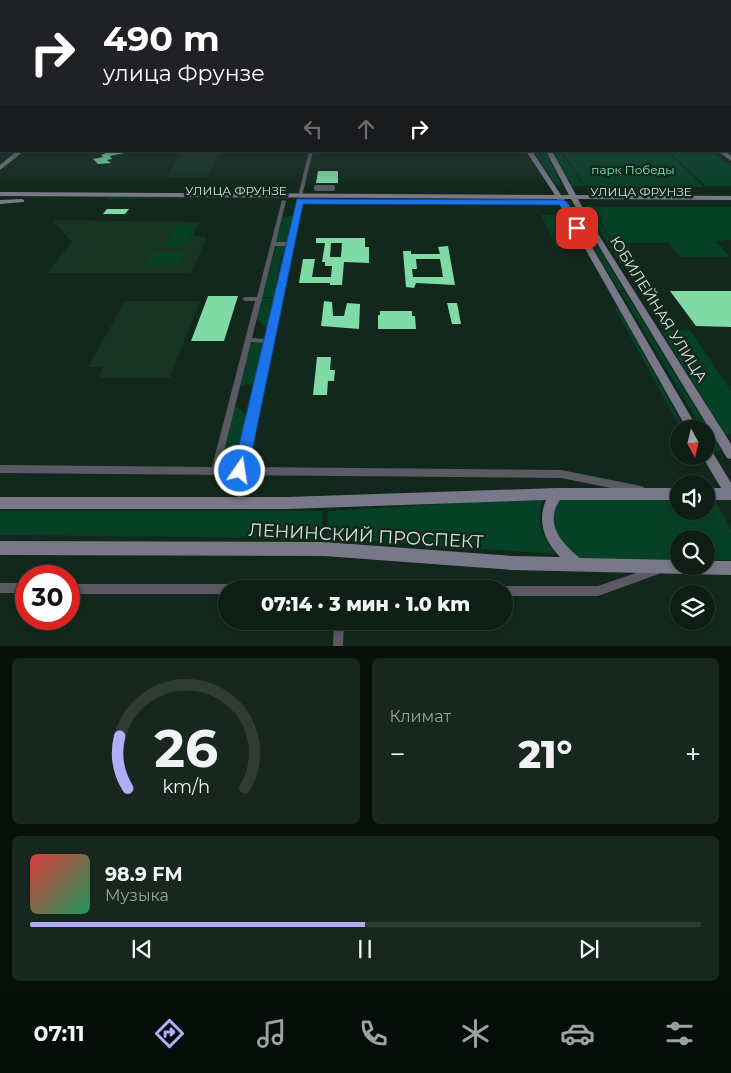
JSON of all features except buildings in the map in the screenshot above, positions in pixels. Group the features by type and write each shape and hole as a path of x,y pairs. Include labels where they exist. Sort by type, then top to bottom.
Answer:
{"main road":[{"path":"0,168 4,161 18,152"},
{"name":"ЮБИЛЕЙНАЯ УЛИЦА","path":"530,152 561,200 688,420"},
{"name":"ЮБИЛЕЙНАЯ УЛИЦА","path":"550,152 575,200 731,454"},
{"name":"УЛИЦА ФРУНЗЕ","path":"0,194 284,201 300,199"},
{"name":"УЛИЦА ФРУНЗЕ","path":"10,200 16,195"},
{"name":"УЛИЦА ФРУНЗЕ","path":"0,202 10,200 575,200 731,198"},
{"name":"УЛИЦА ФРУНЗЕ","path":"575,200 731,203"},
{"path":"714,465 731,494"},
{"path":"557,494 550,501 548,528 560,550 577,564"},
{"name":"ЛЕНИНСКИЙ ПРОСПЕКТ","path":"0,503 287,503 557,494 670,494"},
{"path":"715,494 731,494"},
{"name":"ЛЕНИНСКИЙ ПРОСПЕКТ","path":"0,548 324,549 512,563 731,568"}],"street":[{"path":"240,471 311,152"},
{"path":"215,472 284,201"},
{"path":"273,244 290,244"},
{"path":"245,299 259,299"},
{"path":"249,340 269,341"},
{"path":"0,469 561,474 659,494"},
{"path":"513,591 598,591 669,566"},
{"path":"0,588 15,588"},
{"path":"80,589 218,589"},
{"path":"338,646 339,630"}],"shaded area":[{"path":"182,152 220,152 207,177 167,177"},
{"path":"52,220 200,222 193,236 207,237 191,273 47,273 72,242"},
{"path":"125,301 200,301 170,378 98,378 103,367 88,367"}],"green space":[{"path":"534,152 545,152 562,186 557,186"},
{"name":"парк Победы","path":"563,152 667,152 704,187 585,186"},
{"path":"669,152 713,152 731,167 731,186 706,186"},
{"path":"554,153 561,153 584,186 572,186"},
{"path":"586,188 645,188 651,196 591,195"},
{"path":"652,188 682,188 697,196 658,196"},
{"path":"108,197 238,198 240,198 107,199"},
{"path":"540,199 541,200 384,200"},
{"path":"593,205 601,225 624,263 620,263 586,209 588,206"},
{"path":"595,207 731,207 731,240 716,241 730,257 680,257 669,243 625,243 638,264 627,264 602,225"},
{"path":"295,214 289,242 276,242 282,219"},
{"path":"541,215 562,215 571,233 562,247 557,247"},
{"path":"575,216 579,216 624,290 619,290"},
{"path":"177,225 195,225 184,247 165,247"},
{"path":"277,245 288,247 286,253 282,254 276,282 280,283 276,297 261,297"},
{"path":"151,253 185,253 179,265 144,265"},
{"path":"621,292 625,292 702,420 697,420"},
{"path":"261,298 276,298 269,331 256,318"},
{"path":"615,308 618,308 680,420 676,420"},
{"path":"661,330 690,330 731,391 731,434 725,434"},
{"path":"256,342 267,344 258,382 239,387 250,345"},
{"path":"234,405 250,418 242,456 221,455"},
{"path":"715,441 721,451 715,449"},
{"path":"562,498 670,498 670,520 715,520 715,500 731,530 731,560 715,560 715,530 670,530 670,560 584,560 569,549 556,532 552,514 555,505"},
{"path":"543,500 539,515 541,529 547,542 556,554 327,538 328,511"},
{"path":"0,511 323,511 322,538 0,535"}],"route":[{"path":"240,471 300,201 563,202 577,228"}]}
